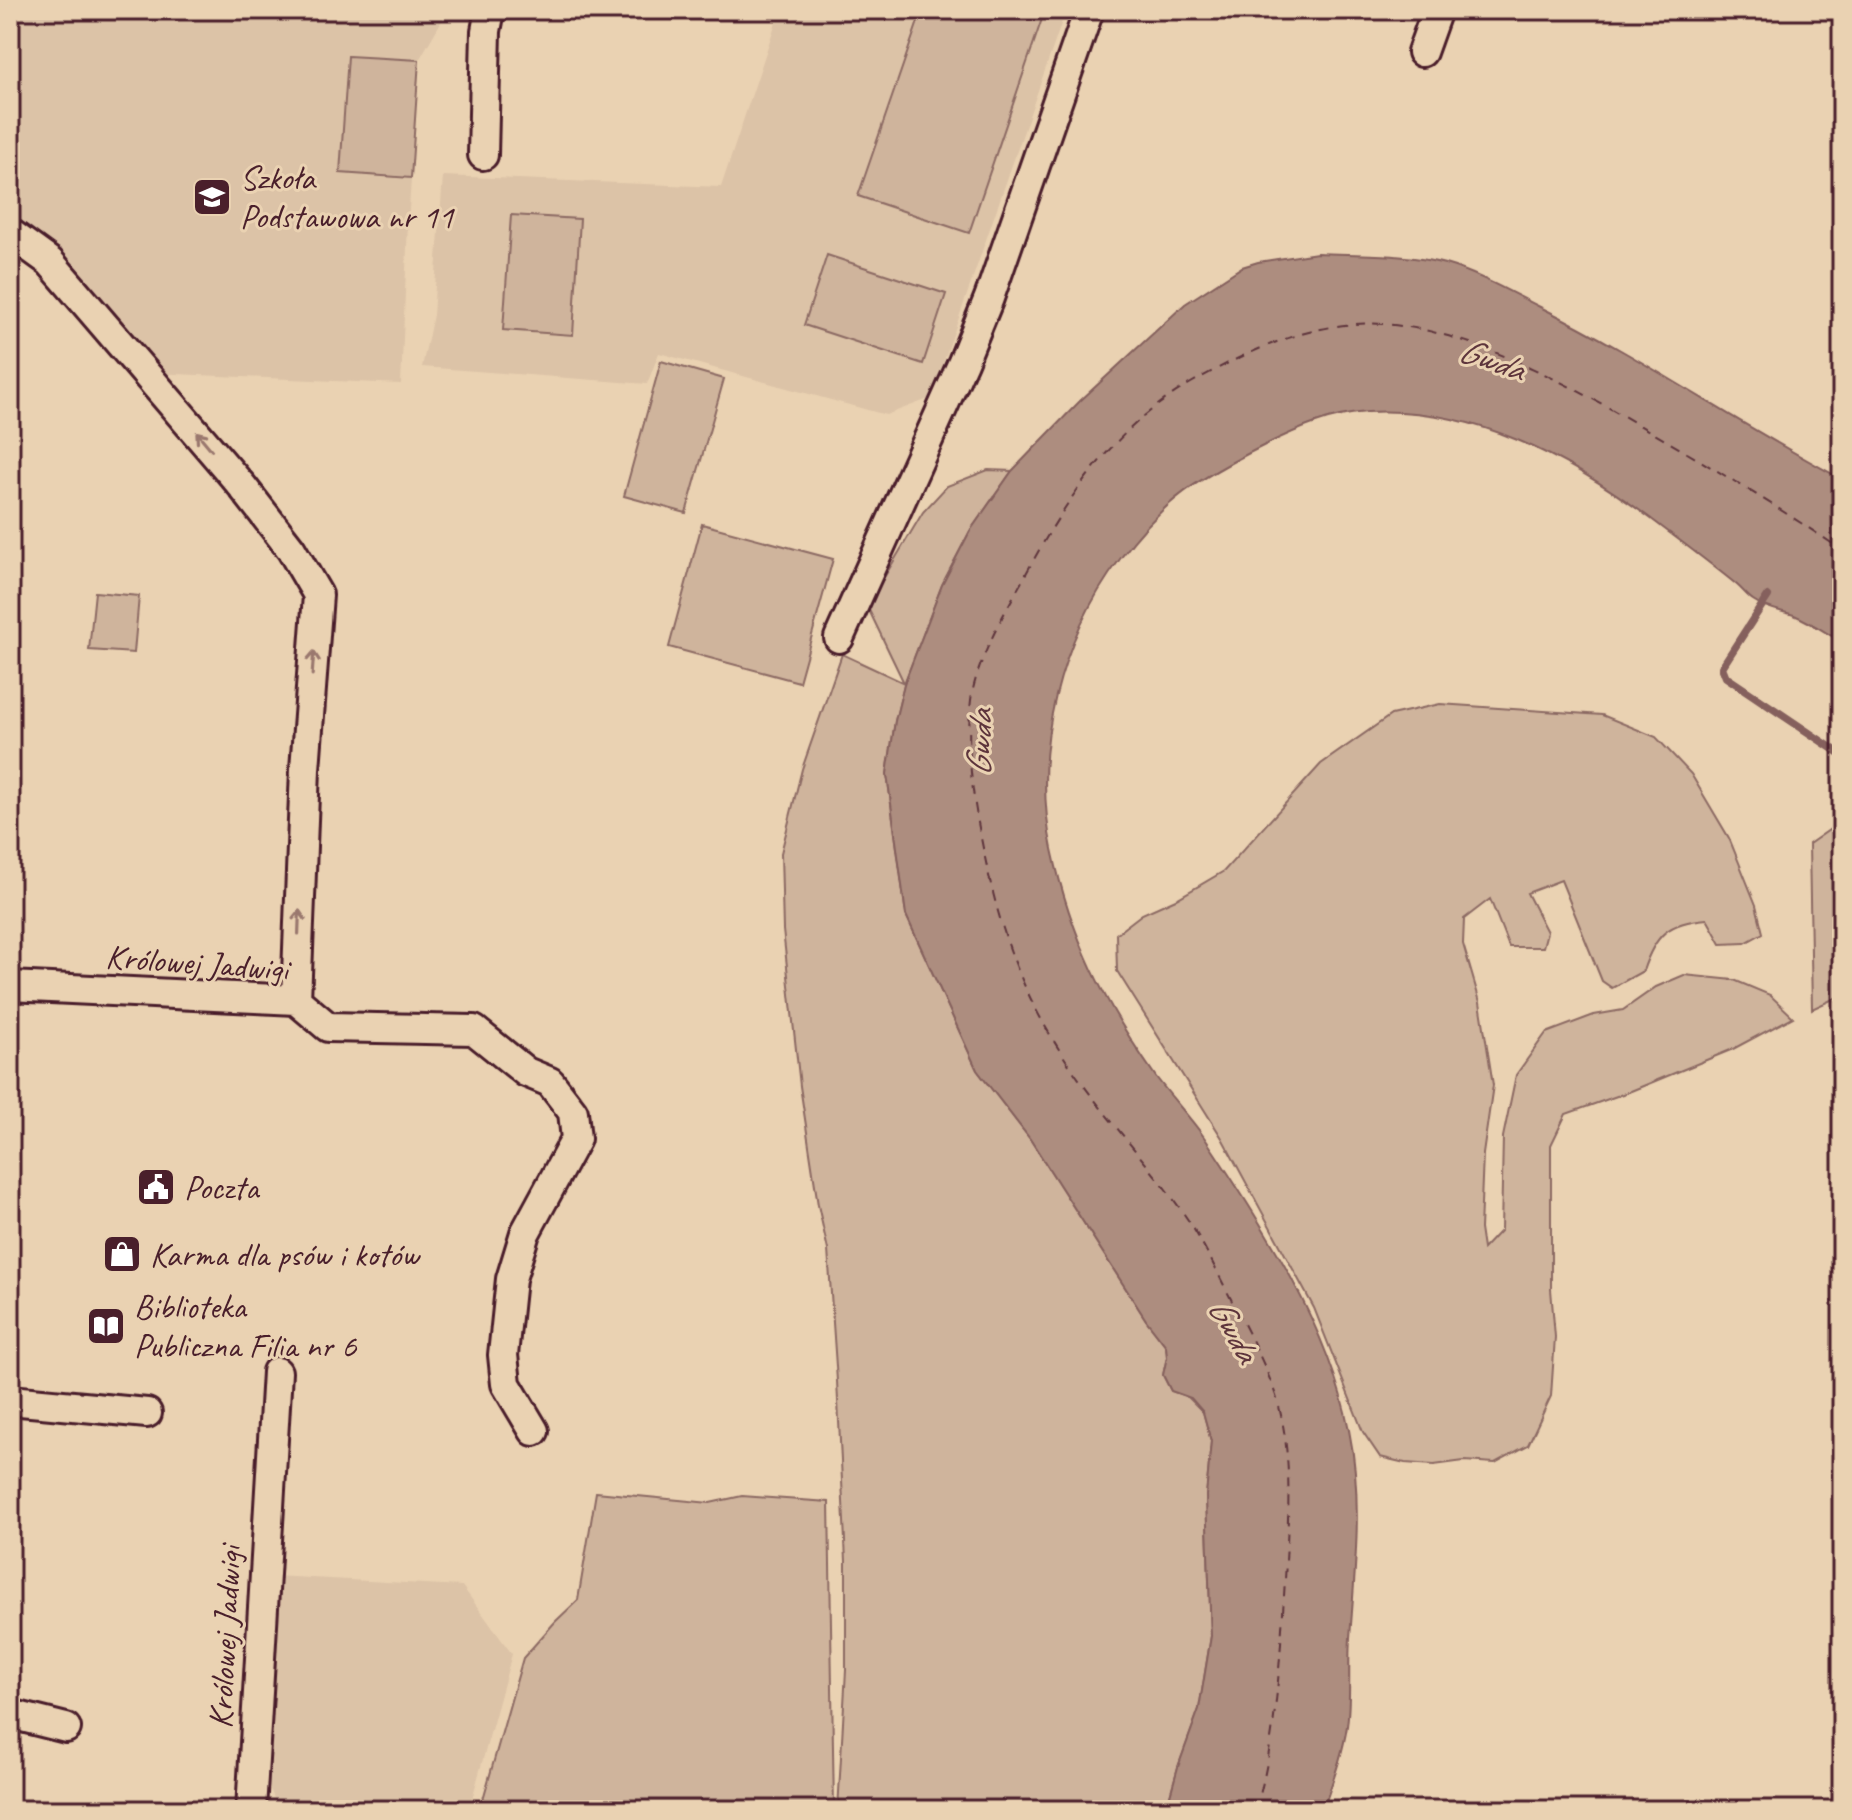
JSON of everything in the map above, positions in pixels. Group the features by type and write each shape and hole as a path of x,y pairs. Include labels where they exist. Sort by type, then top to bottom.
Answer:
{"street":[{"path":"483,155 486,31 490,10"},
{"path":"839,638 989,298 1089,10"},
{"path":"1422,52 1437,10"},
{"path":"10,233 50,262 212,451 291,549 318,595 305,769 296,1000"},
{"name":"Królowej Jadwigi","path":"10,986 296,1000 328,1027 474,1030 526,1072 550,1082 573,1112 576,1139 525,1233 511,1279 503,1355 506,1384 534,1431"},
{"name":"Królowej Jadwigi","path":"251,1810 277,1372"},
{"path":"10,1400 147,1413"},
{"path":"10,1714 66,1728"}],"shaded area":[{"name":"Szkoła Podstawowa nr 11","path":"10,10 448,10 419,60 401,384 153,373 51,253 14,215 17,78 10,76"},
{"path":"780,10 1066,10 931,398 886,415 659,353 647,384 422,367 433,315 443,176 721,187"},
{"path":"922,10 1045,10 969,233 858,196"},
{"path":"348,56 419,60 411,178 340,173"},
{"path":"511,215 580,219 573,335 503,330"},
{"path":"827,255 946,294 923,364 804,325"},
{"path":"661,361 724,379 686,513 624,496"},
{"path":"988,470 1012,471 970,531 942,585 904,684 887,774 906,915 977,1070 1030,1139 1146,1320 1166,1346 1163,1375 1171,1391 1188,1397 1203,1412 1211,1441 1206,1496 1211,1636 1199,1709 1166,1810 838,1810 846,1670 846,1561 837,1381 828,1250 800,1086 783,930 781,853 802,769 842,654 904,683 867,606 923,512 947,486"},
{"path":"702,524 833,559 799,682 669,647"},
{"path":"95,592 139,596 134,653 89,650"},
{"path":"1440,704 1602,715 1656,737 1691,774 1729,838 1756,905 1763,933 1745,943 1721,944 1707,919 1682,923 1658,940 1643,971 1612,988 1602,981 1561,880 1527,893 1547,932 1543,947 1509,947 1490,899 1464,919 1463,944 1480,1002 1493,1085 1483,1154 1480,1229 1483,1249 1501,1230 1503,1137 1516,1075 1546,1033 1594,1015 1623,1010 1656,987 1684,975 1734,980 1770,995 1793,1017 1733,1049 1566,1114 1551,1145 1551,1289 1555,1337 1551,1396 1528,1445 1495,1463 1464,1461 1434,1465 1380,1457 1363,1432 1314,1308 1222,1138 1117,971 1116,934 1142,914 1178,898 1224,871 1321,764 1391,715"},
{"path":"1842,821 1842,995 1812,1009 1809,844"},
{"path":"596,1492 710,1503 742,1496 829,1502 834,1810 480,1810 523,1658 578,1600"},
{"path":"274,1576 462,1586 512,1654 469,1810 279,1810 268,1784"}],"water":[{"name":"Gwda","path":"1317,253 1414,258 1445,264 1481,278 1617,348 1842,479 1842,642 1794,615 1753,600 1650,518 1587,475 1553,457 1482,427 1407,412 1355,413 1328,419 1290,433 1221,468 1184,492 1152,521 1099,590 1067,660 1048,735 1046,811 1060,881 1080,941 1120,1023 1226,1170 1270,1240 1310,1315 1339,1391 1349,1430 1356,1481 1357,1534 1348,1715 1340,1758 1323,1810 1166,1810 1199,1709 1211,1636 1206,1496 1211,1441 1203,1412 1191,1398 1171,1391 1163,1375 1166,1346 1146,1320 1030,1139 977,1070 906,915 887,774 904,684 942,585 970,531 1012,471 1080,401 1185,304 1242,267"}],"waterway":[{"path":"1768,596 1722,667 1726,677 1842,755"}],"ferry route":[{"path":"1256,1810 1269,1753 1281,1638 1288,1488 1282,1418 1261,1360 1200,1240 1173,1199 1062,1054 1032,1002 1010,950 981,838 970,752 971,700 978,671 991,640 1072,497 1113,446 1137,423 1191,383 1249,353 1311,331 1354,324 1393,325 1433,332 1474,344 1555,379 1665,440 1842,550"}],"place":[{"name":"Szkoła Podstawowa nr 11","path":"212,197"},
{"name":"Poczta","path":"156,1187"},
{"name":"Karma dla psów i kotów","path":"122,1254"},
{"name":"Biblioteka Publiczna Filia nr 6","path":"106,1326"}]}
